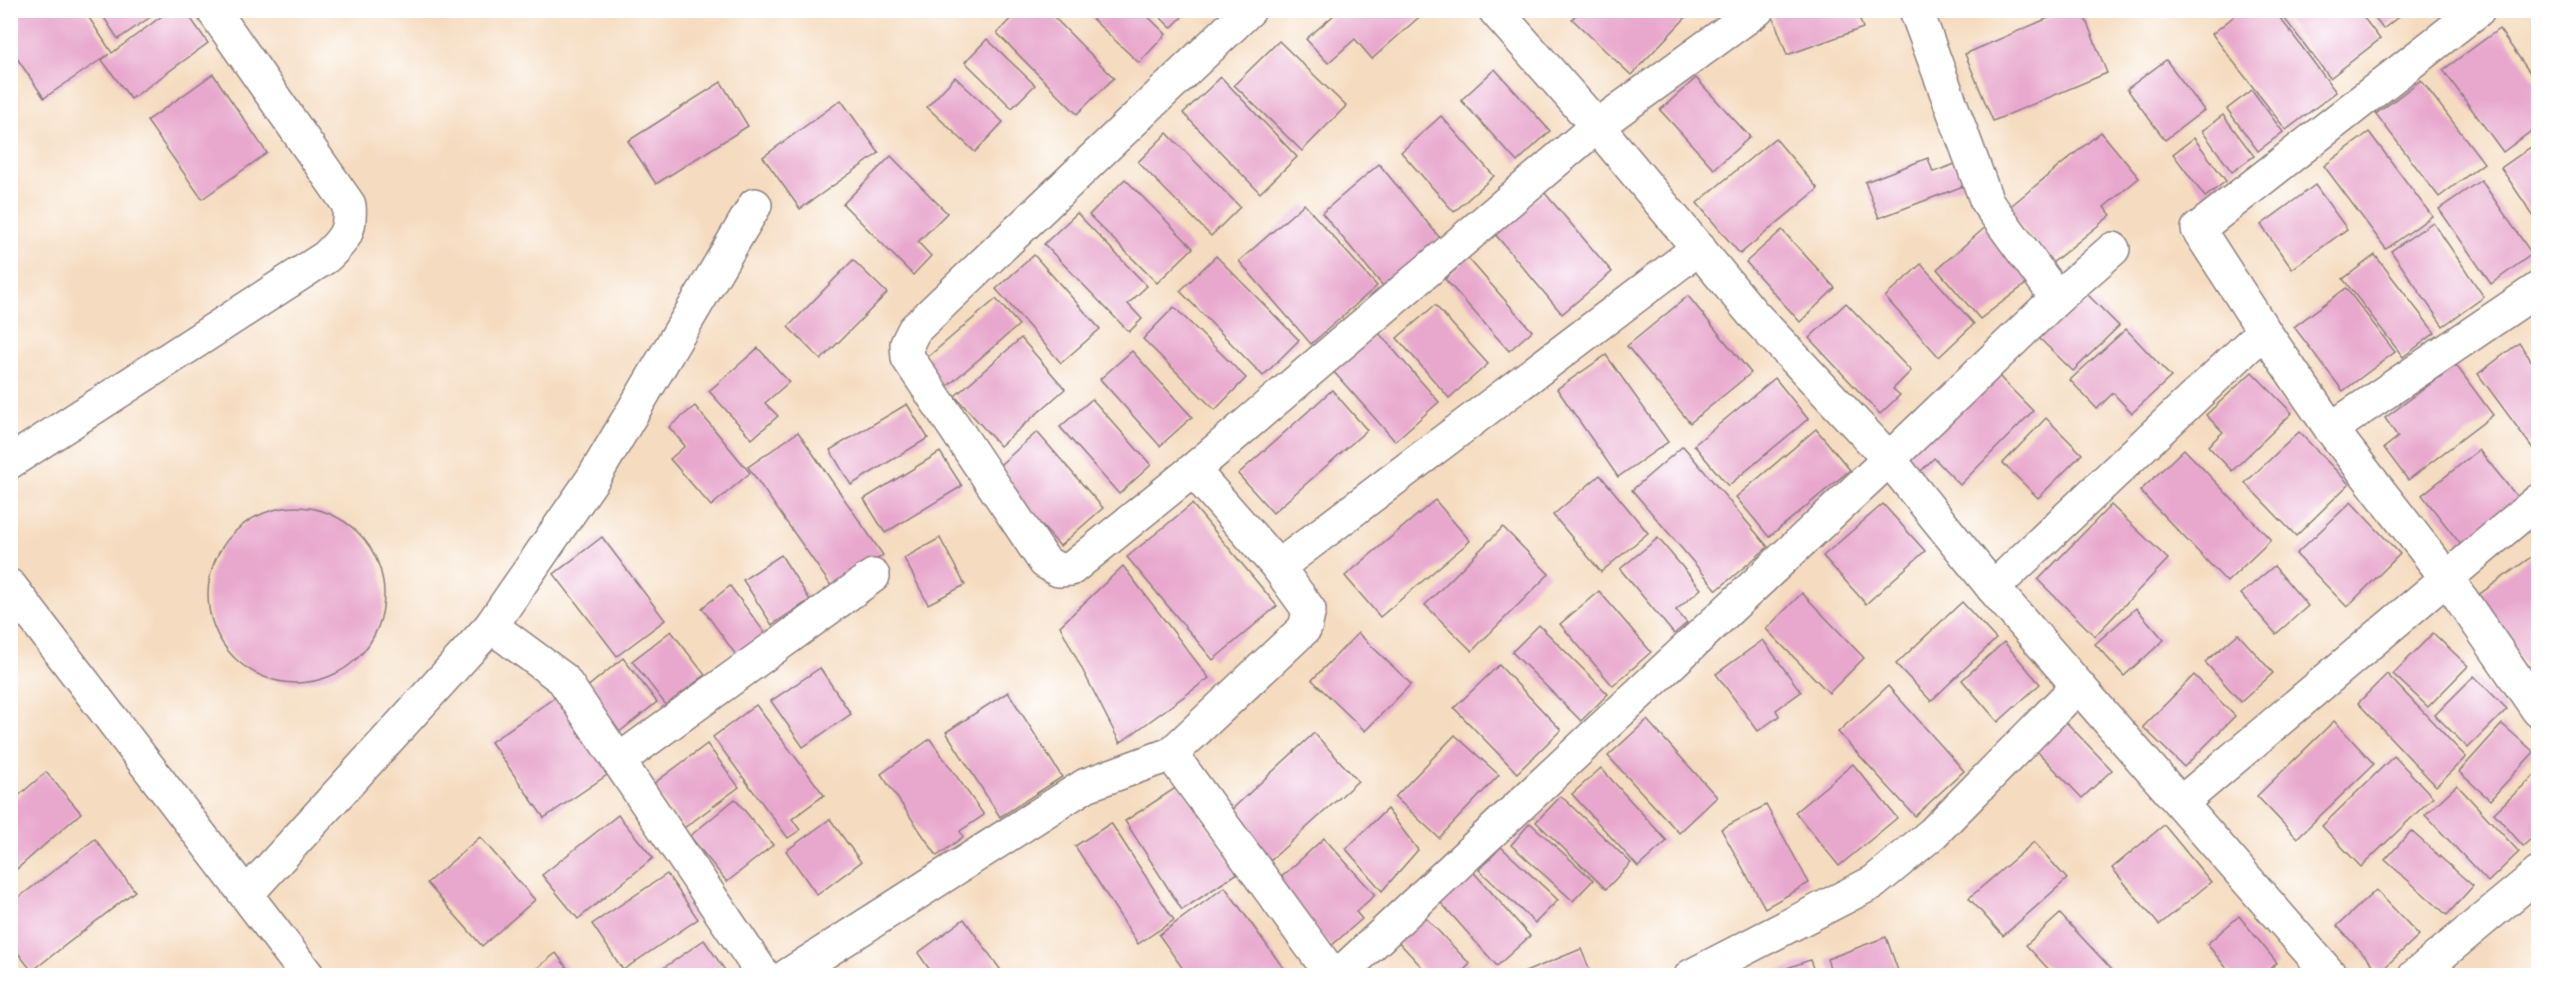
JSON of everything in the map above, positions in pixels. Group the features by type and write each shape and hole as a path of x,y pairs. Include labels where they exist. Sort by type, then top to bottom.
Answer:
{"street":[{"path":"10,462 326,257 341,243 351,224 349,205 213,10"},
{"path":"1249,10 914,330 907,344 908,358 1045,562 1058,570 1071,569 1193,470 1597,126 1757,10"},
{"path":"1495,10 1597,126 1752,313 1889,459 1993,588 2331,975"},
{"path":"1916,10 1987,202 2057,298"},
{"path":"2478,10 2198,229 2331,429 2446,578 2538,710"},
{"path":"246,895 491,626 594,477 755,205"},
{"path":"1278,567 1699,248"},
{"path":"1338,975 1889,459 2057,298 2113,249"},
{"path":"2331,429 2538,289"},
{"path":"1993,588 2264,331"},
{"path":"787,975 1086,785 1171,754 1305,628 1309,610 1278,567 1193,470"},
{"path":"2182,802 2538,501"},
{"path":"618,761 873,576"},
{"path":"10,586 308,975"},
{"path":"491,626 563,679 764,975"},
{"path":"1691,975 1874,882 1933,833 2078,686"},
{"path":"1171,754 1333,975"},
{"path":"2415,975 2538,874"}],"building":[{"path":"10,10 84,10 112,53 170,10 185,10 208,43 131,99 102,60 109,54 44,98 10,48"},
{"path":"99,10 161,10 118,39"},
{"path":"887,10 901,10 889,16"},
{"path":"1019,10 1047,10 1114,78 1077,114 997,33"},
{"path":"1083,10 1141,10 1166,34 1139,63"},
{"path":"1153,10 1178,10 1184,15 1171,28"},
{"path":"1340,10 1427,10 1372,59 1355,39 1328,63 1306,39"},
{"path":"1580,10 1693,10 1631,75 1572,19"},
{"path":"1856,10 1863,28 1787,55 1771,11"},
{"path":"2067,10 2082,10 2107,73 1993,121 1965,54"},
{"path":"2242,10 2274,10 2336,92 2286,130 2212,34"},
{"path":"2278,10 2358,10 2380,39 2330,78"},
{"path":"2369,10 2407,10 2383,29"},
{"path":"2499,29 2538,84 2538,126 2503,152 2443,70"},
{"path":"987,39 1035,85 1012,108 965,62"},
{"path":"1279,41 1346,106 1302,151 1234,85"},
{"path":"2166,60 2204,110 2165,140 2127,89"},
{"path":"1495,69 1550,131 1517,162 1461,100"},
{"path":"213,74 267,153 202,199 147,121"},
{"path":"955,77 1003,122 975,152 927,107"},
{"path":"1221,77 1297,157 1260,193 1183,113"},
{"path":"1696,78 1750,137 1714,169 1660,110"},
{"path":"2421,80 2484,163 2439,197 2376,114"},
{"path":"721,82 748,126 656,184 628,141"},
{"path":"2252,90 2283,132 2258,151 2227,109"},
{"path":"841,100 879,153 800,209 763,157"},
{"path":"2223,115 2254,156 2232,172 2202,131"},
{"path":"1441,116 1494,176 1454,212 1401,152"},
{"path":"2101,132 2139,178 2104,207 2111,215 2052,263 2007,209"},
{"path":"2369,132 2432,216 2386,249 2324,166"},
{"path":"1167,133 1240,207 1211,236 1138,162"},
{"path":"1775,138 1818,189 1740,254 1697,203"},
{"path":"2194,138 2226,181 2205,197 2173,154"},
{"path":"2538,142 2538,223 2501,168"},
{"path":"891,156 947,213 918,242 931,256 913,275 843,204"},
{"path":"1928,158 1933,172 1958,163 1966,185 1879,218 1865,182"},
{"path":"1379,164 1440,238 1383,286 1322,213"},
{"path":"1125,179 1193,248 1157,283 1089,215"},
{"path":"2481,180 2532,254 2491,284 2439,209"},
{"path":"2315,185 2347,229 2292,269 2261,225"},
{"path":"1544,192 1612,272 1562,314 1495,234"},
{"path":"1304,204 1377,286 1311,344 1239,261"},
{"path":"1077,213 1147,286 1128,304 1142,319 1129,332 1044,244"},
{"path":"2433,222 2484,297 2443,326 2391,251"},
{"path":"1988,225 2031,280 1980,319 1937,269"},
{"path":"1782,230 1835,288 1800,322 1746,262"},
{"path":"1034,255 1100,329 1061,363 996,289"},
{"path":"2375,255 2435,333 2403,357 2343,279"},
{"path":"1216,256 1299,340 1263,376 1180,291"},
{"path":"1468,258 1532,331 1509,351 1445,279"},
{"path":"853,260 887,293 821,360 788,327"},
{"path":"1921,264 1974,324 1939,357 1885,297"},
{"path":"2080,287 2119,326 2073,371 2034,333"},
{"path":"2346,288 2395,352 2343,391 2294,327"},
{"path":"1688,296 1751,373 1690,423 1627,346"},
{"path":"996,299 1019,325 944,389 922,362"},
{"path":"1846,303 1911,371 1893,389 1900,395 1880,414 1809,338"},
{"path":"1435,305 1488,364 1449,398 1397,338"},
{"path":"1174,307 1246,378 1215,410 1143,339"},
{"path":"2126,329 2171,377 2132,413 2113,393 2097,409 2070,380"},
{"path":"1378,332 1439,402 1395,441 1333,371"},
{"path":"1021,338 1065,389 1000,446 955,396"},
{"path":"2519,343 2538,370 2538,446 2534,450 2478,374"},
{"path":"758,348 789,382 765,403 778,416 752,439 709,391"},
{"path":"1132,351 1192,417 1160,446 1100,379"},
{"path":"1606,355 1668,442 1618,477 1557,389"},
{"path":"2456,365 2493,415 2408,480 2384,448 2398,437 2385,418"},
{"path":"1990,367 2033,411 1960,485 1934,458 1914,478 1897,461"},
{"path":"2252,372 2292,413 2232,471 2208,446 2223,432 2206,415"},
{"path":"1775,378 1808,419 1728,486 1694,445"},
{"path":"1332,390 1367,430 1273,513 1238,474"},
{"path":"1092,399 1151,465 1119,494 1060,427"},
{"path":"907,404 928,438 851,485 830,450"},
{"path":"695,406 750,473 711,506 670,459 685,446 669,427"},
{"path":"2046,418 2082,454 2038,498 2003,463"},
{"path":"1816,429 1850,470 1769,537 1736,497"},
{"path":"798,432 883,555 834,590 748,467"},
{"path":"1037,432 1103,508 1060,546 993,471"},
{"path":"2299,432 2349,484 2296,536 2245,483"},
{"path":"1683,446 1768,547 1717,590 1632,490"},
{"path":"2184,449 2271,540 2227,582 2140,491"},
{"path":"2479,450 2523,504 2465,550 2422,495"},
{"path":"940,452 962,486 885,533 864,499"},
{"path":"1600,475 1648,533 1601,572 1553,515"},
{"path":"1435,500 1470,541 1380,617 1345,576"},
{"path":"2351,502 2400,554 2347,607 2296,554"},
{"path":"1192,504 1277,606 1213,660 1127,557"},
{"path":"1883,504 1925,551 1866,604 1823,556"},
{"path":"2111,505 2168,559 2095,636 2038,580"},
{"path":"296,507 330,514 345,522 358,533 369,546 377,561 384,595 377,629 369,644 358,657 345,668 330,676 296,683 262,676 247,668 234,657 223,644 215,629 208,595 215,561 223,546 234,533 247,522 262,514"},
{"path":"1503,527 1549,574 1472,651 1425,605"},
{"path":"602,537 665,620 617,656 554,574"},
{"path":"940,538 965,585 928,604 904,558"},
{"path":"1658,538 1701,589 1676,610 1687,623 1674,634 1620,569"},
{"path":"2538,552 2538,683 2477,596"},
{"path":"781,555 810,600 772,625 743,580"},
{"path":"1123,566 1209,678 1120,743 1060,626"},
{"path":"2274,566 2308,606 2276,634 2241,594"},
{"path":"730,586 765,633 736,655 702,608"},
{"path":"1599,591 1651,652 1613,686 1560,624"},
{"path":"1802,593 1864,658 1829,693 1766,629"},
{"path":"1962,602 1996,639 1931,701 1896,664"},
{"path":"2136,608 2164,640 2124,676 2095,644"},
{"path":"1539,625 1608,694 1581,721 1512,652"},
{"path":"671,631 705,675 666,705 632,661"},
{"path":"1358,633 1411,684 1365,731 1312,680"},
{"path":"2433,633 2468,666 2428,707 2393,674"},
{"path":"2238,634 2273,673 2241,702 2205,662"},
{"path":"1763,640 1801,692 1776,710 1779,716 1758,731 1716,674"},
{"path":"2004,642 2040,684 1998,722 1962,680"},
{"path":"623,658 657,702 618,733 585,689"},
{"path":"1499,665 1561,730 1517,773 1454,708"},
{"path":"820,668 851,714 803,747 771,701"},
{"path":"2387,674 2466,757 2436,786 2358,703"},
{"path":"2194,675 2235,716 2184,767 2143,727"},
{"path":"2474,676 2507,709 2468,748 2435,715"},
{"path":"1888,686 1964,771 1915,816 1838,732"},
{"path":"1008,692 1062,777 1000,817 946,732"},
{"path":"557,696 610,773 544,818 491,742"},
{"path":"756,705 824,795 792,819 800,830 788,838 713,737"},
{"path":"1647,720 1717,797 1679,833 1608,756"},
{"path":"2064,720 2112,770 2082,798 2034,748"},
{"path":"2334,721 2374,764 2297,838 2257,796"},
{"path":"2502,724 2534,752 2490,800 2459,772"},
{"path":"1314,733 1358,781 1271,860 1228,813"},
{"path":"1455,735 1499,775 1439,838 1395,797"},
{"path":"930,739 984,815 960,831 963,837 937,856 881,774"},
{"path":"707,744 739,787 684,828 652,785"},
{"path":"2394,756 2433,797 2361,867 2322,826"},
{"path":"1853,764 1897,818 1839,866 1795,812"},
{"path":"1601,768 1667,841 1638,867 1572,794"},
{"path":"46,772 81,813 10,875 10,803"},
{"path":"2538,772 2538,833 2523,846 2494,813"},
{"path":"1180,785 1238,873 1182,910 1125,821"},
{"path":"2457,785 2519,852 2488,882 2425,815"},
{"path":"1561,796 1631,863 1606,889 1536,822"},
{"path":"735,799 773,845 727,882 690,836"},
{"path":"1766,805 1809,883 1765,908 1721,829"},
{"path":"1387,809 1418,850 1382,891 1346,849"},
{"path":"618,815 653,858 578,919 542,875"},
{"path":"830,819 861,862 817,895 786,851"},
{"path":"1111,823 1174,920 1138,944 1075,846"},
{"path":"1530,823 1593,880 1573,901 1511,845"},
{"path":"2164,825 2211,882 2159,925 2112,868"},
{"path":"2411,831 2473,886 2447,915 2385,860"},
{"path":"480,837 535,900 482,946 427,883"},
{"path":"1324,838 1375,895 1356,912 1362,919 1331,946 1275,883"},
{"path":"95,839 135,891 32,971 10,943 10,904"},
{"path":"2034,842 2067,879 2003,936 1969,898"},
{"path":"1501,847 1558,900 1535,923 1479,870"},
{"path":"1468,866 1530,936 1497,966 1435,896"},
{"path":"667,874 698,919 623,970 592,924"},
{"path":"1225,887 1289,976 1188,976 1159,935"},
{"path":"2376,890 2419,935 2380,972 2337,926"},
{"path":"1421,913 1470,964 1458,976 1430,976 1395,938"},
{"path":"2060,914 2115,973 2112,976 2055,976 2026,945"},
{"path":"2239,916 2277,963 2262,976 2233,976 2207,944"},
{"path":"964,919 1005,976 934,976 918,953"},
{"path":"1886,937 1900,976 1833,976 1827,959"},
{"path":"704,940 729,976 652,976"},
{"path":"1581,949 1592,975 1518,975"},
{"path":"556,953 573,976 527,976"},
{"path":"1810,960 1816,976 1767,976 1767,975"}]}
